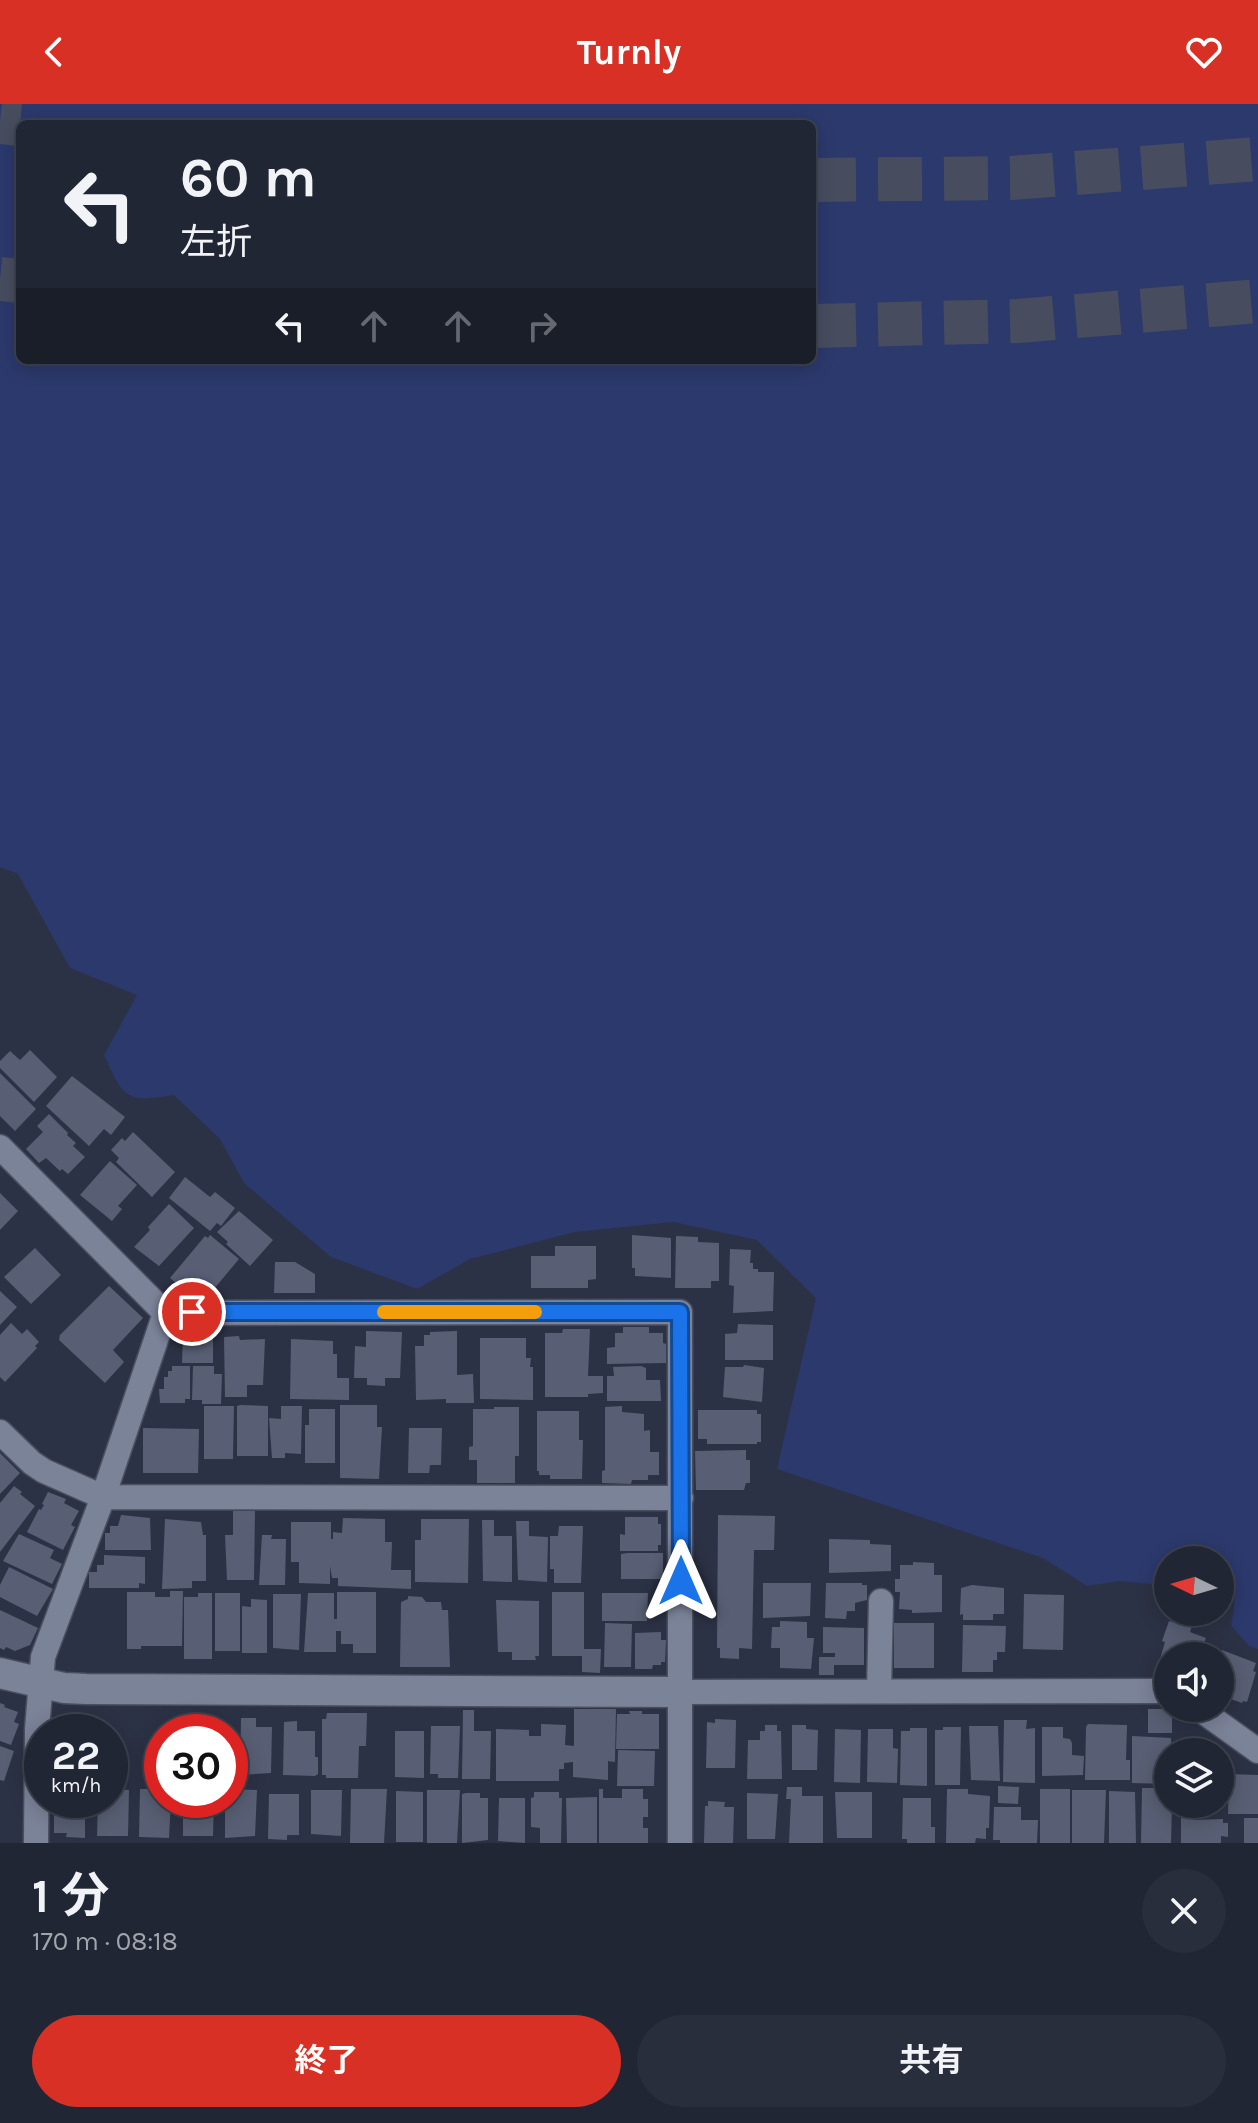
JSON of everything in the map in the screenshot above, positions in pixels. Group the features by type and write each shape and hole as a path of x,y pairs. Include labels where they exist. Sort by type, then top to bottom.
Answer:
{"street":[{"path":"0,1147 165,1313 680,1312 680,1843"},
{"path":"36,1843 43,1657 103,1497 165,1313"},
{"path":"0,1432 44,1471 103,1497 681,1498"},
{"path":"879,1691 881,1601"},
{"path":"0,1673 40,1683 86,1689 1154,1691"},
{"path":"1218,1722 1258,1751"}],"shaded area":[{"path":"0,104 1258,104 1258,1649 1249,1646 1232,1626 1234,1546 1154,1546 1154,1580 1151,1584 1120,1581 1087,1586 1043,1558 777,1469 816,1298 757,1240 673,1222 575,1232 470,1259 417,1289 331,1257 244,1183 220,1139 174,1095 136,1097 122,1089 104,1055 137,995 70,968 18,874 0,867"}],"building":[{"path":"30,1050 57,1077 34,1102 0,1068 0,1061 10,1051 20,1060"},
{"path":"0,1073 36,1109 15,1131 0,1116"},
{"path":"72,1076 125,1117 111,1135 104,1129 89,1146 46,1106"},
{"path":"49,1114 85,1157 68,1174 46,1158 39,1163 26,1149 43,1132 37,1126"},
{"path":"133,1132 175,1172 152,1197 116,1162 119,1158 111,1150"},
{"path":"110,1161 137,1185 118,1206 122,1209 112,1221 80,1195"},
{"path":"185,1177 210,1197 215,1192 235,1208 221,1226 217,1223 210,1231 169,1198"},
{"path":"0,1193 18,1211 0,1230"},
{"path":"169,1204 194,1228 159,1266 134,1247"},
{"path":"239,1211 273,1240 250,1266 217,1232"},
{"path":"210,1235 239,1259 214,1289 211,1286 206,1293 200,1288 193,1297 170,1278 205,1236 208,1238"},
{"path":"632,1235 671,1238 671,1278 635,1276 635,1268 632,1268"},
{"path":"676,1236 698,1237 698,1242 719,1243 719,1281 711,1281 711,1288 675,1288"},
{"path":"555,1246 596,1246 596,1279 588,1280 588,1288 531,1288 531,1256 555,1256"},
{"path":"35,1248 61,1275 31,1304 4,1277"},
{"path":"730,1249 751,1250 753,1269 774,1272 773,1311 733,1313 734,1286 729,1285"},
{"path":"275,1262 295,1262 315,1274 315,1293 274,1293"},
{"path":"109,1286 143,1318 113,1350 124,1362 105,1383 59,1340 60,1335"},
{"path":"0,1291 17,1307 0,1325"},
{"path":"11,1323 22,1334 27,1329 39,1342 5,1382 0,1377 0,1335"},
{"path":"738,1324 773,1325 773,1360 725,1360 725,1334 737,1333"},
{"path":"623,1327 649,1327 649,1333 663,1333 666,1363 607,1364 607,1348 615,1347 615,1333 623,1333"},
{"path":"563,1329 590,1329 588,1376 603,1376 603,1393 588,1394 588,1397 545,1397 545,1333 562,1333"},
{"path":"191,1330 213,1330 213,1363 182,1363 183,1337 192,1337"},
{"path":"366,1331 402,1332 400,1378 385,1378 385,1386 367,1385 367,1378 354,1378 355,1346 366,1347"},
{"path":"457,1331 457,1375 473,1374 474,1403 446,1403 446,1399 416,1400 415,1346 424,1346 424,1335 430,1335 430,1332"},
{"path":"239,1336 240,1340 265,1339 263,1385 247,1385 247,1397 225,1397 224,1337"},
{"path":"480,1338 526,1338 526,1358 531,1358 530,1367 533,1367 533,1400 480,1399"},
{"path":"291,1339 333,1341 333,1354 337,1354 337,1378 349,1378 349,1400 290,1399"},
{"path":"744,1365 764,1368 762,1402 723,1397 725,1367"},
{"path":"172,1366 190,1366 190,1399 185,1399 185,1403 160,1403 159,1389 164,1389 164,1377 168,1377"},
{"path":"193,1366 214,1366 214,1374 222,1374 221,1404 202,1404 202,1400 192,1400"},
{"path":"613,1367 646,1368 646,1380 660,1380 661,1401 607,1401 607,1376 614,1376"},
{"path":"340,1405 377,1405 377,1427 382,1427 379,1479 340,1478"},
{"path":"204,1406 234,1406 233,1459 204,1459"},
{"path":"237,1406 268,1406 268,1456 237,1456"},
{"path":"281,1406 302,1406 301,1454 285,1453 285,1458 272,1458 269,1418 281,1419"},
{"path":"622,1406 622,1412 644,1414 644,1431 650,1430 650,1452 659,1452 659,1475 648,1475 648,1480 632,1480 631,1484 602,1483 602,1471 605,1470 605,1407"},
{"path":"519,1407 519,1456 515,1456 515,1483 477,1483 477,1460 469,1460 469,1447 473,1446 473,1409"},
{"path":"309,1409 335,1409 335,1463 305,1463 305,1425 309,1425"},
{"path":"698,1410 757,1410 757,1414 761,1414 761,1442 707,1444 707,1439 698,1439"},
{"path":"537,1411 579,1411 579,1440 583,1440 582,1479 550,1479 550,1475 539,1475"},
{"path":"143,1428 199,1429 198,1473 143,1473"},
{"path":"409,1428 442,1428 441,1465 430,1465 429,1473 408,1473"},
{"path":"746,1450 746,1460 750,1460 750,1483 746,1483 744,1490 696,1490 695,1451"},
{"path":"0,1453 20,1473 0,1494"},
{"path":"14,1486 35,1506 0,1552 0,1503"},
{"path":"48,1492 66,1499 64,1503 79,1511 63,1550 27,1532 44,1505"},
{"path":"233,1511 255,1511 254,1580 227,1580 225,1535 233,1535"},
{"path":"121,1515 150,1518 151,1550 105,1550 105,1533 110,1533 110,1526 118,1526"},
{"path":"718,1515 775,1516 774,1550 754,1550 752,1649 739,1648 739,1659 720,1658 720,1648 717,1648"},
{"path":"625,1517 658,1517 661,1545 658,1545 658,1551 620,1551 620,1534 625,1535"},
{"path":"343,1518 385,1519 385,1542 392,1542 391,1570 411,1570 411,1589 338,1586 338,1578 332,1578 330,1566 330,1584 299,1583 299,1562 291,1562 291,1522 331,1522 333,1539 333,1532 342,1533"},
{"path":"165,1519 201,1522 203,1535 206,1535 206,1581 192,1581 192,1588 162,1589"},
{"path":"421,1519 469,1519 468,1583 415,1582 415,1540 421,1540"},
{"path":"482,1520 494,1520 494,1536 512,1536 512,1582 483,1581"},
{"path":"516,1521 529,1521 529,1536 548,1537 547,1582 518,1580"},
{"path":"559,1526 583,1526 581,1583 554,1583 554,1569 550,1569 550,1536 558,1536"},
{"path":"19,1534 54,1550 50,1558 62,1564 52,1584 3,1561"},
{"path":"262,1535 272,1535 271,1539 286,1539 285,1585 259,1585"},
{"path":"829,1539 870,1540 870,1544 891,1545 891,1571 829,1573"},
{"path":"663,1553 663,1579 621,1579 621,1554"},
{"path":"104,1555 145,1557 145,1584 139,1583 139,1588 89,1588 89,1572 97,1572 97,1565 104,1565"},
{"path":"913,1562 934,1563 934,1575 942,1575 942,1612 912,1613 912,1610 899,1609 900,1592 895,1592 895,1579 900,1579 900,1565 913,1565"},
{"path":"9,1567 53,1589 37,1616 0,1597 0,1585"},
{"path":"763,1583 811,1583 810,1616 763,1618"},
{"path":"826,1583 867,1585 867,1600 855,1603 855,1611 847,1611 846,1619 825,1618"},
{"path":"972,1585 1004,1588 1004,1614 993,1614 993,1620 963,1620 963,1614 960,1615 961,1588"},
{"path":"170,1591 183,1591 182,1646 127,1649 127,1592 155,1592 155,1597 170,1597"},
{"path":"337,1592 376,1592 376,1653 353,1653 353,1644 341,1644 341,1631 336,1631 336,1652 304,1652 308,1593 334,1593 334,1619 337,1619"},
{"path":"552,1592 584,1592 584,1649 601,1649 600,1673 582,1672 582,1656 552,1656"},
{"path":"198,1593 212,1593 212,1659 184,1659 184,1597 198,1597"},
{"path":"215,1593 240,1593 240,1651 215,1651"},
{"path":"602,1593 648,1593 647,1621 602,1621"},
{"path":"273,1594 301,1594 299,1650 273,1648"},
{"path":"1024,1594 1064,1595 1063,1650 1023,1649"},
{"path":"408,1596 422,1597 426,1602 441,1602 442,1610 448,1610 450,1667 400,1667 401,1602"},
{"path":"251,1599 267,1600 267,1653 242,1653 242,1606 251,1607"},
{"path":"496,1600 539,1601 539,1656 535,1656 536,1660 512,1660 512,1652 498,1652"},
{"path":"0,1610 38,1628 30,1645 15,1651 0,1648"},
{"path":"780,1621 807,1622 807,1638 814,1638 811,1669 780,1668 780,1648 771,1648 772,1627 780,1627"},
{"path":"605,1623 632,1624 631,1667 604,1667"},
{"path":"894,1623 934,1623 934,1668 894,1668"},
{"path":"963,1625 1006,1626 1005,1652 997,1652 993,1672 962,1672"},
{"path":"1167,1626 1192,1626 1190,1632 1206,1638 1204,1642 1162,1641"},
{"path":"823,1627 864,1628 864,1665 834,1665 834,1675 819,1675 819,1657 835,1657 835,1653 823,1653"},
{"path":"661,1632 661,1640 666,1640 665,1662 653,1665 652,1669 635,1669 635,1633"},
{"path":"1234,1655 1256,1663 1247,1702 1234,1700"},
{"path":"0,1703 18,1712 14,1722 19,1724 11,1745 0,1741"},
{"path":"574,1709 616,1709 615,1762 608,1761 608,1780 573,1777 573,1762 564,1763 564,1769 559,1769 559,1781 496,1781 496,1729 529,1730 529,1736 541,1736 541,1724 566,1725 565,1745 574,1746"},
{"path":"1148,1709 1154,1709 1154,1722 1172,1722 1172,1733 1148,1733"},
{"path":"463,1710 474,1710 474,1731 491,1731 490,1779 462,1779"},
{"path":"629,1711 659,1714 659,1749 616,1749 617,1714 630,1714"},
{"path":"327,1713 367,1713 366,1746 359,1746 358,1778 326,1778 322,1775 322,1719 326,1719"},
{"path":"248,1718 256,1718 256,1727 272,1727 271,1773 248,1774"},
{"path":"715,1719 736,1720 735,1768 706,1768 707,1722 715,1723"},
{"path":"1004,1720 1027,1720 1026,1729 1035,1728 1035,1783 1003,1782"},
{"path":"297,1721 297,1731 315,1731 318,1774 315,1776 283,1775 284,1722"},
{"path":"1088,1724 1127,1725 1126,1760 1130,1760 1130,1780 1085,1780"},
{"path":"765,1725 777,1725 777,1731 781,1731 782,1779 747,1779 748,1740 760,1740 760,1731 765,1731"},
{"path":"792,1725 806,1725 806,1729 818,1730 817,1770 792,1770"},
{"path":"431,1726 460,1726 458,1778 438,1778 438,1774 430,1774"},
{"path":"969,1726 998,1726 1000,1781 971,1780"},
{"path":"943,1727 961,1727 960,1785 935,1785 935,1730 943,1730"},
{"path":"1042,1727 1063,1727 1063,1738 1070,1739 1072,1743 1072,1755 1084,1756 1083,1775 1042,1776"},
{"path":"910,1728 927,1728 927,1786 900,1785 901,1731 910,1731"},
{"path":"835,1729 861,1730 860,1783 834,1782"},
{"path":"868,1729 893,1729 893,1748 898,1749 897,1783 867,1782"},
{"path":"395,1731 424,1731 424,1778 395,1777"},
{"path":"1132,1736 1171,1738 1154,1738 1154,1784 1132,1783"},
{"path":"0,1746 14,1751 4,1781 0,1780"},
{"path":"618,1750 655,1751 654,1786 617,1786"},
{"path":"1234,1774 1258,1775 1258,1814 1234,1814"},
{"path":"998,1786 1019,1787 1018,1804 998,1803"},
{"path":"787,1787 802,1787 802,1796 823,1796 823,1843 789,1843 791,1799 786,1799"},
{"path":"1142,1788 1154,1788 1154,1818 1172,1818 1171,1843 1141,1843"},
{"path":"140,1789 144,1789 144,1818 170,1818 169,1838 139,1837"},
{"path":"351,1789 387,1789 384,1843 350,1843"},
{"path":"599,1789 603,1789 603,1798 622,1798 622,1789 643,1789 643,1799 648,1799 648,1817 643,1817 643,1828 648,1828 648,1843 599,1843"},
{"path":"947,1789 968,1789 968,1794 990,1796 986,1839 976,1838 975,1843 946,1843"},
{"path":"1040,1789 1070,1789 1070,1843 1040,1843"},
{"path":"129,1790 128,1836 97,1836 98,1818 128,1818"},
{"path":"248,1790 257,1790 255,1836 225,1838 225,1818 248,1818"},
{"path":"311,1790 342,1790 341,1836 311,1834"},
{"path":"427,1790 460,1790 457,1843 427,1843"},
{"path":"1072,1790 1106,1790 1104,1843 1072,1843"},
{"path":"396,1791 423,1792 423,1842 396,1842"},
{"path":"1109,1791 1135,1792 1136,1843 1109,1843"},
{"path":"534,1792 559,1792 559,1798 562,1798 561,1843 540,1843 540,1828 531,1827 531,1798"},
{"path":"835,1792 872,1792 872,1838 837,1838"},
{"path":"480,1793 480,1798 488,1798 488,1840 462,1843 462,1794"},
{"path":"747,1793 778,1794 775,1839 747,1839"},
{"path":"269,1794 299,1794 299,1835 287,1835 287,1840 268,1839"},
{"path":"597,1797 597,1843 567,1843 566,1798"},
{"path":"499,1798 525,1798 525,1843 498,1841"},
{"path":"903,1798 931,1798 931,1827 935,1827 935,1843 907,1843 907,1839 902,1839"},
{"path":"708,1801 725,1802 724,1807 734,1807 733,1843 704,1843 705,1806 708,1806"},
{"path":"994,1807 1021,1807 1021,1820 1038,1820 1037,1843 1000,1843 1000,1840 993,1840"},
{"path":"54,1818 85,1818 85,1838 54,1833"},
{"path":"183,1818 214,1818 213,1836 183,1836"},
{"path":"1181,1818 1223,1819 1223,1823 1228,1823 1228,1837 1221,1836 1221,1843 1181,1843"},
{"path":"1244,1818 1258,1818 1258,1843 1244,1843"}],"tunnel":[{"path":"0,122 16,124"},
{"path":"816,180 1011,178 1258,159"},
{"path":"0,279 16,281"},
{"path":"816,326 1018,321 1258,301"}],"slow traffic":[{"path":"384,1312 535,1312"}],"route":[{"path":"192,1312 680,1312 681,1581"}]}
